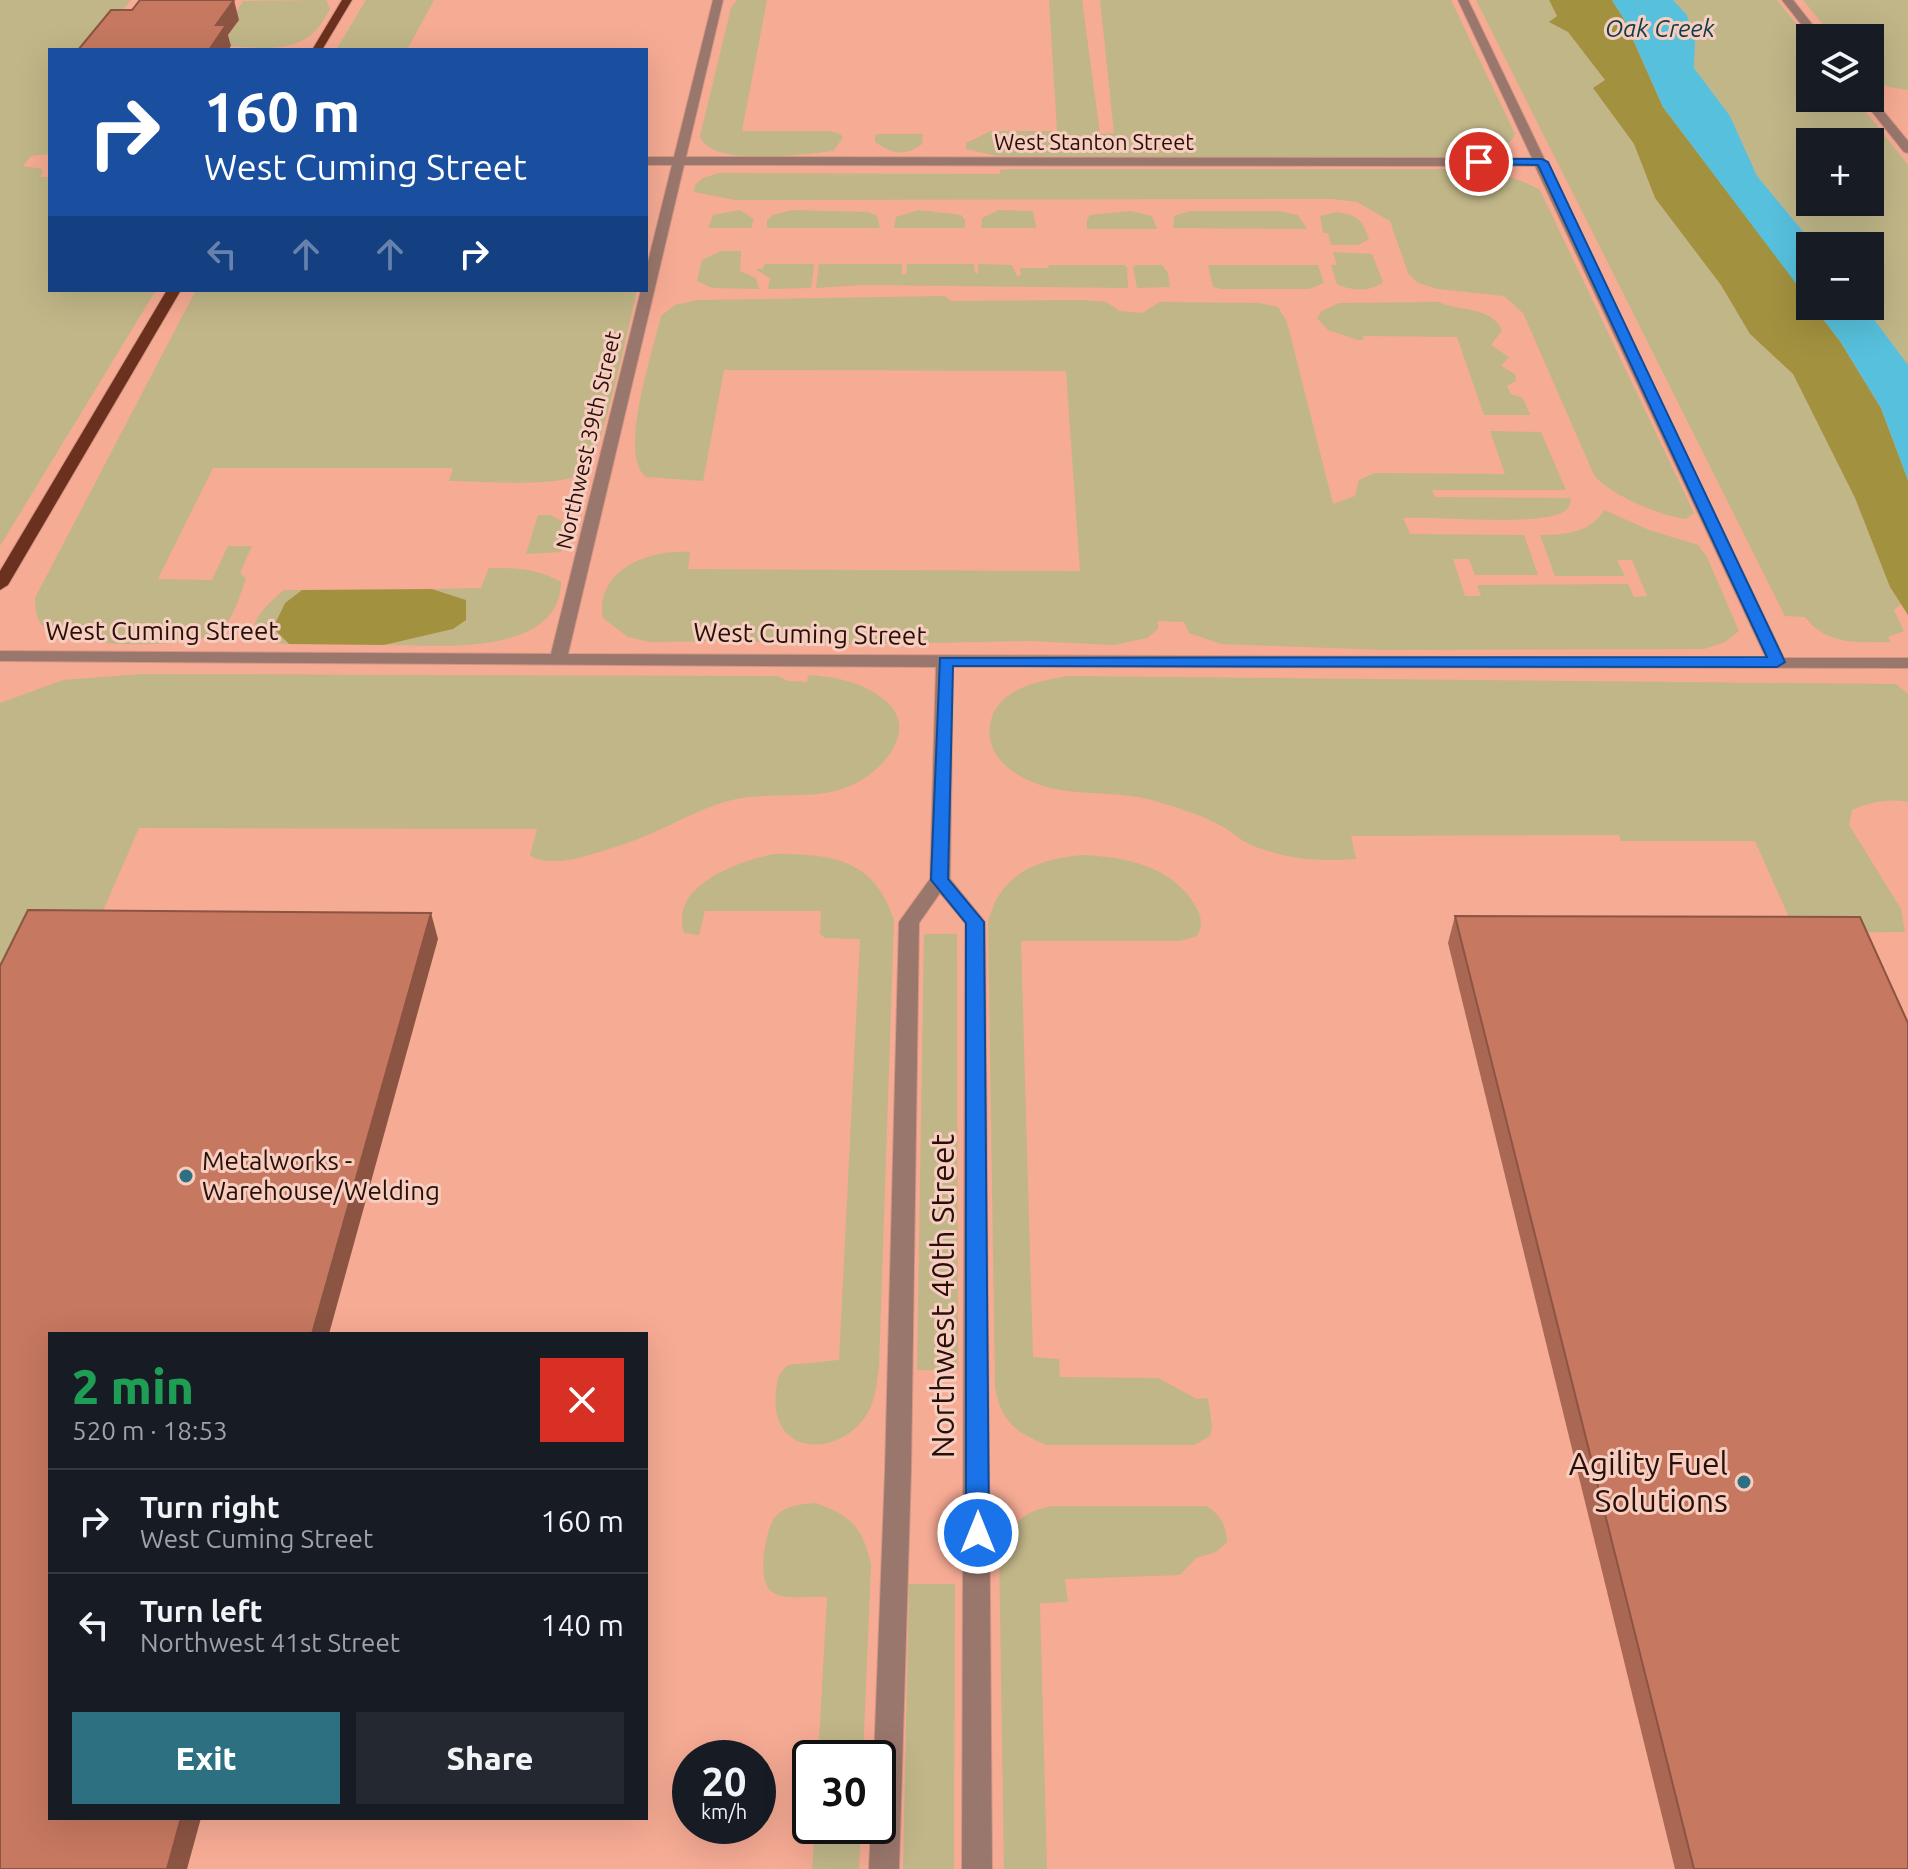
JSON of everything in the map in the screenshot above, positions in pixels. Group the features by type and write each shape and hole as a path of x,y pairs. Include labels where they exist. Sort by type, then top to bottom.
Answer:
{"main road":[{"path":"318,48 347,0"},
{"path":"0,585 173,292"}],"street":[{"name":"Northwest 39th Street","path":"648,287 718,0"},
{"path":"1463,0 1777,662"},
{"path":"1787,0 1807,24"},
{"path":"1878,112 1908,149"},
{"name":"West Stanton Street","path":"648,161 1542,162"},
{"name":"Northwest 39th Street","path":"559,657 647,292"},
{"name":"West Cuming Street","path":"0,656 1907,663"},
{"path":"940,880 945,661"},
{"name":"Northwest 40th Street","path":"884,1869 898,1487 909,922 940,880 975,922 977,1869"}],"shaded area":[{"path":"0,0 1908,0 1908,1869 0,1869"},
{"path":"0,0 131,0 91,48 48,48 48,154 31,156 23,166 43,169 41,177 48,177 48,292 155,292 0,546"},
{"path":"326,0 330,9 317,29 303,41 268,48 221,46 239,20 233,17 243,1"},
{"path":"366,0 434,0 408,48 337,48"},
{"path":"737,0 767,0 742,131 830,131 843,138 833,151 739,156 707,146 700,136 731,8"},
{"path":"1049,0 1082,0 1100,134 1114,133 1100,0 1451,0 1515,134 1500,150 1462,158 997,156 966,149 966,143 991,131 1057,131"},
{"path":"1476,0 1549,0 1557,16 1550,22 1568,32 1605,80 1593,88 1634,144 1655,198 1722,285 1750,334 1793,374 1855,498 1890,587 1901,604 1894,610 1904,631 1888,637 1891,642 1833,638 1805,617 1785,616"},
{"path":"1549,0 1612,0 1624,19 1663,107 1796,283 1796,320 1824,320 1881,408 1908,480 1908,615 1890,587 1855,498 1793,374 1750,334 1721,285 1655,198 1634,144 1593,88 1605,80 1568,32 1549,22 1557,16"},
{"path":"1673,0 1777,0 1796,24 1796,112 1866,112 1879,128 1796,128 1796,216 1884,216 1884,135 1908,165 1908,365 1874,320 1884,320 1884,232 1803,232 1757,176 1730,116 1694,68 1695,42 1687,15"},
{"path":"1803,0 1908,0 1908,90 1884,85 1884,24 1823,24"},
{"path":"923,134 922,144 910,151 893,151 875,142 875,135"},
{"path":"1458,169 1500,175 1540,190 1694,513 1686,519 1663,514 1623,497 1601,483 1594,475 1523,313 1504,296 1438,289 1418,283 1408,273 1390,221 1357,202 1332,199 735,200 694,192 695,185 703,178 719,173 1000,174 1000,170"},
{"path":"740,210 754,219 751,228 708,228 713,215"},
{"path":"792,210 868,212 877,216 880,228 767,228 767,220 773,215"},
{"path":"919,210 961,215 965,228 894,228 896,217"},
{"path":"999,210 1033,211 1036,228 981,228 982,218"},
{"path":"1131,211 1152,216 1157,229 1087,229 1090,215"},
{"path":"1190,211 1279,211 1298,215 1307,229 1173,228 1174,216"},
{"path":"1337,212 1359,220 1369,239 1358,245 1331,245 1328,233 1323,233 1320,216"},
{"path":"721,251 741,251 740,271 756,278 759,289 712,288 697,281 702,260"},
{"path":"1333,252 1372,254 1383,282 1373,288 1360,289 1337,284 1331,265 1337,265"},
{"path":"765,264 814,264 811,288 768,289 770,278 755,269 763,269"},
{"path":"819,264 902,264 902,275 906,274 907,264 974,264 975,273 978,273 978,264 1012,265 1017,276 1021,275 1020,268 1048,268 1049,265 1124,265 1127,267 1128,288 862,285 816,288"},
{"path":"1162,265 1168,273 1170,287 1137,288 1133,267"},
{"path":"1208,265 1318,265 1324,283 1309,289 1221,289 1213,287"},
{"path":"195,292 637,292 606,418 591,463 584,473 557,481 499,482 449,481 453,468 213,468 158,579 212,580 228,546 252,546 240,573 246,578 232,615 218,632 184,642 158,644 77,639 44,627 36,613 35,598"},
{"path":"945,296 951,301 1106,302 1120,311 1142,313 1160,302 1259,303 1278,307 1287,322 1333,504 1355,496 1359,480 1375,473 1505,474 1490,431 1541,432 1566,490 1432,490 1435,497 1571,498 1563,512 1530,519 1403,518 1410,534 1524,535 1538,575 1475,575 1469,559 1453,559 1465,596 1481,596 1477,585 1628,584 1634,597 1647,596 1632,560 1617,560 1625,576 1555,576 1540,535 1584,528 1599,518 1604,510 1649,530 1698,545 1707,557 1739,631 1725,642 1704,649 1384,650 1221,644 1189,633 1184,622 1158,621 1158,629 1147,638 1114,645 1030,641 815,645 744,641 650,642 628,637 603,618 603,601 616,575 643,559 674,552 690,552 688,569 1080,571 1066,371 724,370 703,481 646,477 638,465 635,447 640,400 661,316 675,305 698,300"},
{"path":"1439,302 1482,313 1497,322 1502,330 1491,345 1509,357 1501,366 1515,374 1516,381 1507,386 1511,394 1523,398 1530,415 1484,415 1457,337 1363,336 1363,340 1358,340 1328,330 1317,318 1322,311 1339,303"},
{"path":"538,515 551,515 569,525 570,534 561,552 526,554"},
{"path":"489,568 535,571 561,582 555,607 540,624 518,635 491,642 384,645 453,629 466,600 432,589 481,588"},
{"path":"432,589 466,600 466,620 453,629 384,645 289,644 273,628 285,603 302,590"},
{"path":"284,590 302,590 285,603 273,627 289,644 272,642 255,632 258,617"},
{"path":"140,674 778,676 788,681 807,682 808,675 847,681 874,692 893,709 899,721 899,733 888,757 878,767 843,789 725,802 629,842 567,860 543,860 530,855 537,829 139,828 96,927 0,1019 0,703 63,680"},
{"path":"1068,676 1896,684 1908,694 1908,802 1887,801 1859,807 1852,810 1849,825 1901,909 1905,932 1796,933 1755,841 1621,841 1619,835 1351,836 1356,859 1315,860 1262,849 1207,819 1155,801 1039,785 1022,777 996,755 991,743 990,724 997,707 1013,692 1035,683"},
{"path":"774,854 814,856 848,864 875,884 894,920 879,1366 873,1401 863,1420 835,1441 820,1444 805,1444 792,1438 782,1428 776,1412 776,1392 779,1377 788,1365 839,1360 860,939 825,938 820,934 821,911 705,911 699,935 684,933 682,916 687,901 710,878 726,869"},
{"path":"1083,855 1116,858 1161,873 1186,893 1198,911 1201,925 1197,936 1180,941 1021,941 1033,1357 1059,1359 1060,1377 1158,1378 1197,1399 1208,1398 1212,1427 1210,1436 1194,1445 1047,1445 1011,1424 997,1397 988,922 1001,892 1022,872 1050,860"},
{"path":"924,934 957,934 958,1370 917,1370"},
{"path":"816,1503 847,1519 860,1533 871,1565 864,1740 819,1740 827,1597 777,1595 767,1586 764,1578 764,1555 772,1522 780,1512"},
{"path":"1052,1506 1207,1506 1222,1522 1227,1542 1216,1552 1196,1558 1180,1575 1065,1579 1068,1602 1040,1603 1047,1869 1004,1869 999,1546 1021,1519"},
{"path":"909,1584 955,1584 954,1869 903,1869"},
{"path":"814,1844 860,1844 859,1869 812,1869"}],"water":[{"name":"Oak Creek","path":"1612,0 1673,0 1687,15 1695,42 1694,68 1730,116 1757,176 1803,232 1796,232 1796,283 1663,107 1624,19"},
{"path":"1824,320 1874,320 1908,365 1908,480 1881,408"}],"building":[{"path":"140,0 234,0 216,25 226,25 210,48 80,48 111,10 132,10"},
{"name":"Metalworks - Warehouse/Welding","path":"28,910 431,913 313,1332 48,1332 48,1820 180,1820 167,1869 0,1869 0,966"},
{"name":"Agility Fuel Solutions","path":"1455,916 1860,917 1908,1023 1908,1869 1694,1869"}],"place":[{"name":"Metalworks - Warehouse/Welding","path":"186,1176"},
{"name":"Agility Fuel Solutions","path":"1744,1482"}],"route":[{"path":"978,1533 975,922 940,880 945,661 1777,662 1542,162 1479,162"}]}
